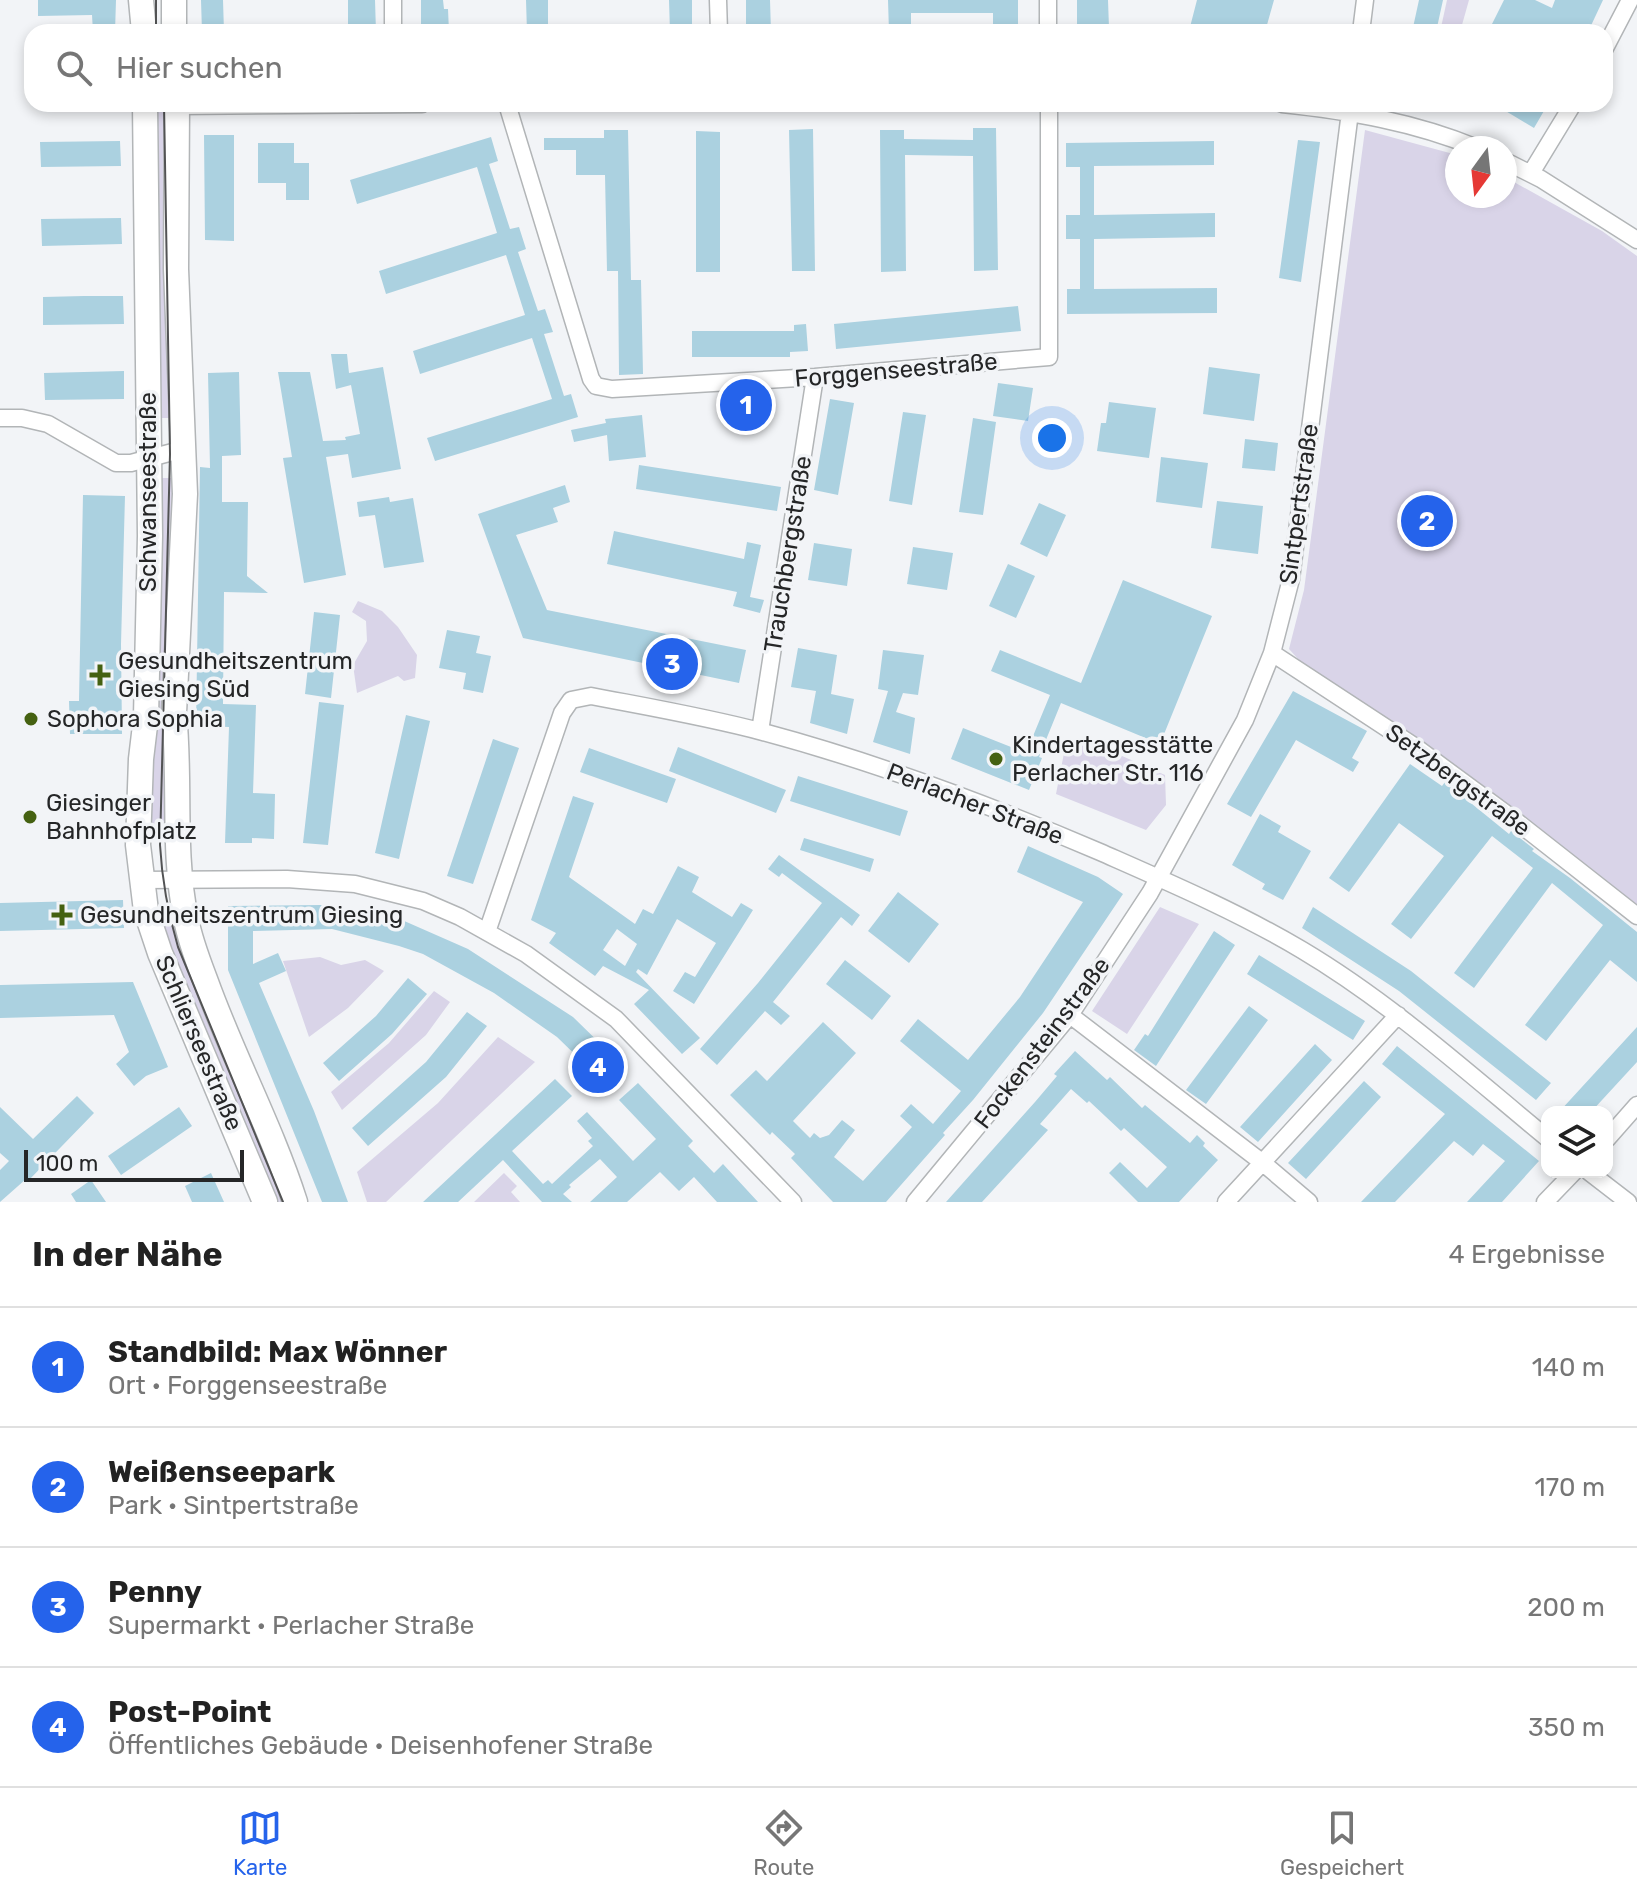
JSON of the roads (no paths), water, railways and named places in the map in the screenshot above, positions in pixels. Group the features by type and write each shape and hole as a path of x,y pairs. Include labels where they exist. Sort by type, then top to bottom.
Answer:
{"main road":[{"path":"141,0 143,24"},
{"path":"174,0 174,24"},
{"name":"Schwanseestraße","path":"140,880 139,821 146,717 150,536 145,112"},
{"name":"Schwanseestraße","path":"177,112 176,269 185,521 174,713 180,880"},
{"name":"Schlierseestraße","path":"140,880 146,911 160,953 265,1202"},
{"name":"Schlierseestraße","path":"180,880 193,950 295,1202"}],"street":[{"path":"393,0 393,24"},
{"path":"718,0 719,24"},
{"path":"1048,0 1048,24"},
{"path":"1362,24 1365,0"},
{"path":"1613,33 1630,0"},
{"name":"Forggenseestraße","path":"509,112 591,379 596,386 612,389 815,377 1049,357 1049,112"},
{"name":"Sintpertstraße","path":"1159,878 1245,720 1272,653 1291,579 1350,112"},
{"path":"1367,112 1445,137"},
{"path":"1531,173 1568,112"},
{"path":"1517,167 1637,240"},
{"name":"Trauchbergstraße","path":"760,731 815,377"},
{"path":"0,418 22,418 48,424 116,463 149,459 184,449"},
{"name":"Setzbergstraße","path":"1272,653 1436,762 1637,916"},
{"name":"Perlacher Straße","path":"487,932 562,713 571,700 591,696 760,731 937,786 1159,878 1302,950 1398,1015 1541,1133"},
{"name":"Fockensteinstraße","path":"915,1202 1070,1015 1159,878"},
{"path":"140,880 287,879 355,884 423,901 487,932 559,977 616,1019 793,1202"},
{"path":"1070,1015 1309,1202"},
{"path":"1226,1202 1398,1015"},
{"path":"1613,1132 1637,1105"},
{"path":"1545,1202 1568,1178"},
{"path":"1597,1178 1628,1202"}],"tram line":[{"path":"156,0 156,24"},
{"path":"164,112 170,454 160,845 162,871 178,947 283,1202"}],"place":[{"name":"Standbild: Max Wönner","path":"746,405"},
{"name":"Weißenseepark","path":"1427,521"},
{"name":"Penny","path":"672,664"},
{"name":"Gesundheitszentrum Giesing Süd","path":"100,675"},
{"name":"Sophora Sophia","path":"31,719"},
{"name":"Kindertagesstätte Perlacher Str. 116","path":"996,759"},
{"name":"Giesinger Bahnhofplatz","path":"30,817"},
{"name":"Gesundheitszentrum Giesing","path":"62,915"},
{"name":"Post-Point","path":"598,1067"}]}
